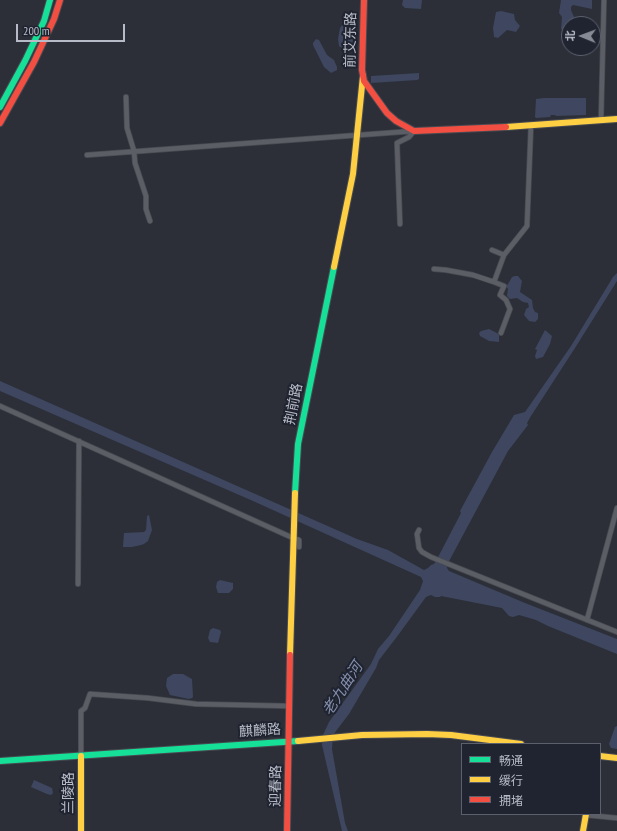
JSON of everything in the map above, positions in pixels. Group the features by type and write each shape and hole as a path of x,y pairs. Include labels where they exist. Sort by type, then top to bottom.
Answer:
{"street":[{"path":"0,107 25,61 44,21 50,0"},
{"path":"0,123 34,62 54,19 60,0"},
{"name":"前艾东路","path":"364,0 363,76 369,89 387,113 396,121 414,131"},
{"path":"601,120 604,0"},
{"name":"荆前路","path":"288,742 295,483 298,444 353,174 363,76"},
{"path":"126,97 127,128 134,151 135,163 146,196 146,209 150,222"},
{"path":"87,155 414,131 617,120"},
{"path":"494,282 504,255 527,226 531,125"},
{"path":"400,224 397,143 409,137 414,131"},
{"path":"492,250 504,255"},
{"path":"434,269 480,277 504,286 500,295 506,300 510,309 501,333"},
{"path":"0,406 299,540 298,547"},
{"path":"78,584 79,441"},
{"path":"588,620 617,508"},
{"path":"419,530 417,534 419,548 422,552 450,565 617,632"},
{"path":"80,756 81,711 85,708 90,694 148,698 196,704 288,706"},
{"name":"麒麟路","path":"0,761 288,742 362,735 451,735 513,743"},
{"name":"迎春路","path":"287,831 288,742"},
{"name":"兰陵路","path":"80,756 81,831"},
{"path":"601,756 617,758"},
{"path":"583,831 586,815 617,818"}],"water":[{"path":"403,0 422,0 421,9 405,8 402,5"},
{"path":"561,0 592,0 592,9 573,5 571,10 574,16 561,16 559,13"},
{"path":"501,11 514,14 515,20 520,26 516,32 507,30 498,38 494,37 493,28 496,12"},
{"path":"345,21 356,24 356,27 351,48 343,49 339,46 338,39 340,28"},
{"path":"316,39 319,40 327,55 334,60 337,70 331,73 324,67 313,45"},
{"path":"419,73 419,79 417,80 371,83 371,76"},
{"path":"586,98 586,115 551,115 550,117 536,118 536,99"},
{"path":"617,273 617,281 531,416 527,423 528,425 508,451 447,565 447,568 449,571 525,603 617,639 617,654 536,620 519,615 513,617 509,616 502,608 441,596 435,597 431,595 426,597 379,660 376,668 349,714 333,735 332,749 345,823 348,831 342,831 322,745 323,735 329,722 371,664 378,649 389,636 420,590 423,581 421,577 253,501 0,391 0,381 357,539 388,550 424,570 436,561 461,513 460,511 514,415 525,412 571,346 613,277"},
{"path":"518,276 522,281 520,292 532,300 533,308 535,312 538,313 538,319 535,322 529,321 524,315 526,309 529,307 528,303 517,298 510,299 507,296 508,289 506,286 512,277"},
{"path":"489,329 499,335 499,342 489,341 480,336 479,333 481,331"},
{"path":"545,330 552,336 550,344 543,357 536,359 535,356 537,350 535,349"},
{"path":"149,515 152,530 148,541 141,545 123,547 124,533 144,532 146,530 147,516"},
{"path":"220,580 233,583 233,589 229,593 218,593 216,587 217,582"},
{"path":"213,628 220,630 221,632 218,643 210,642 208,638 210,630"},
{"path":"173,674 183,674 192,679 192,698 189,699 170,695 166,686 167,678"},
{"path":"617,726 617,749 611,748 609,744 615,727"},
{"path":"34,780 52,788 53,793 51,795 47,794 31,787"}],"traffic: fast":[{"path":"0,107 25,61 44,21 50,0"},
{"path":"295,493 298,444 334,267"},
{"path":"0,761 298,741"}],"traffic: slow":[{"path":"334,267 353,174 363,76"},
{"path":"506,127 617,119"},
{"path":"290,655 295,493"},
{"path":"298,741 362,735 427,734 451,735 513,743"},
{"path":"81,756 81,831"},
{"path":"601,756 617,758"},
{"path":"583,831 586,815"}],"traffic: jam":[{"path":"0,123 34,62 54,19 60,0"},
{"path":"364,0 362,70 364,81 387,113 396,121 414,131 506,127"},
{"path":"287,831 290,655"}],"water label":[{"name":"老九曲河","path":"343,689"}]}
